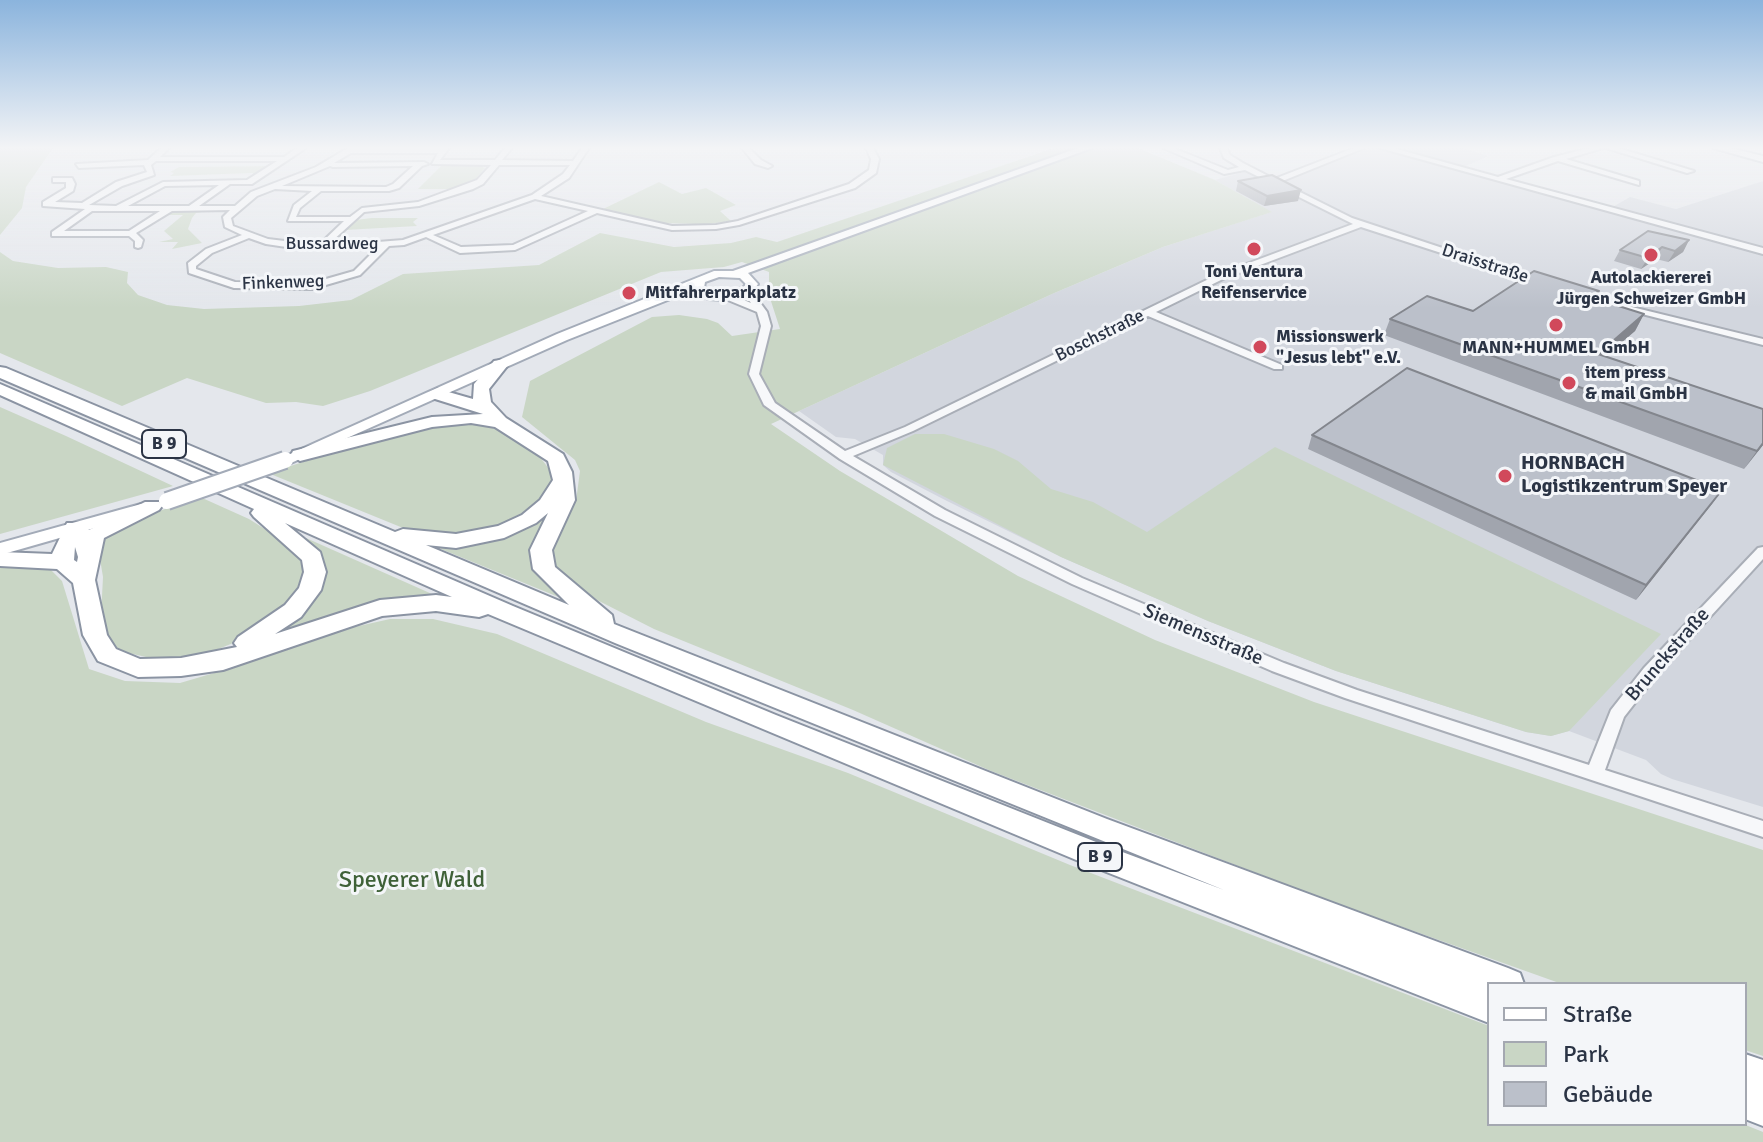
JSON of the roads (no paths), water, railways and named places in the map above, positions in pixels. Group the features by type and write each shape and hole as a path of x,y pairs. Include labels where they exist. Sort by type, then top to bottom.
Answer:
{"highway":[{"path":"486,416 479,398 480,388 500,365"},
{"name":"B 9","path":"0,372 623,637 1084,822 1503,982"},
{"name":"B 9","path":"0,389 505,612 753,717 1076,847 1487,1005"},
{"path":"438,394 444,407 486,416 556,458 563,479 565,500 541,550 544,569 623,637"},
{"path":"292,458 416,425 486,416"},
{"path":"370,531 428,540 479,538 529,519 547,504 563,479"},
{"path":"196,666 257,638 293,611 310,590 315,572 312,557 242,497"},
{"path":"87,569 94,537 100,530 159,503"},
{"path":"63,562 63,549 74,528 80,532 95,635 107,655 138,668 196,666 223,661 380,608 436,603 505,612"},
{"path":"0,559 63,562 87,569"}],"main road":[{"path":"0,549 159,503 292,458 500,365 697,284 711,275 737,273 938,201"},
{"path":"646,306 708,295 726,296 748,284 770,263 799,250"},
{"path":"737,273 748,284"},
{"path":"697,284 699,290 708,295"}],"street":[{"path":"50,201 46,204 117,209 235,208"},
{"path":"94,201 55,234 131,233 169,209"},
{"path":"117,209 129,201"},
{"path":"191,209 202,201"},
{"path":"245,201 227,217 229,227 248,235"},
{"path":"304,201 291,219 351,219"},
{"path":"322,246 351,219 367,209 427,201"},
{"name":"Bussardweg","path":"248,235 284,245 386,244 429,236 523,201"},
{"path":"554,201 672,228 730,225 804,201"},
{"name":"Draisstraße","path":"1314,201 1361,224 1556,287"},
{"path":"1577,201 1763,251"},
{"path":"429,236 460,250 515,247 596,211"},
{"name":"Boschstraße","path":"844,456 909,429 1220,277 1361,224"},
{"path":"131,233 139,240 138,245"},
{"name":"Finkenweg","path":"248,235 209,251 191,265 192,271 234,285 312,286 357,273 386,244"},
{"path":"748,284 762,312"},
{"path":"726,296 762,312"},
{"path":"1598,300 1763,342"},
{"name":"Siemensstraße","path":"762,312 767,329 756,358 754,374 759,389 770,405 844,456 997,543 1200,636 1351,694 1763,829"},
{"path":"1148,312 1278,367"},
{"name":"Brunckstraße","path":"1595,773 1617,714 1650,672 1763,551"}],"place":[{"name":"Toni Ventura Reifenservice","path":"1254,249"},
{"name":"Autolackiererei Jürgen Schweizer GmbH","path":"1651,255"},
{"name":"Mitfahrerparkplatz","path":"629,293"},
{"name":"MANN+HUMMEL GmbH","path":"1556,325"},
{"name":"Missionswerk \"Jesus lebt\" e.V.","path":"1260,347"},
{"name":"item press & mail GmbH","path":"1569,383"},
{"name":"HORNBACH Logistikzentrum Speyer","path":"1505,476"}],"park label":[{"name":"Speyerer Wald","path":"412,881"}]}
